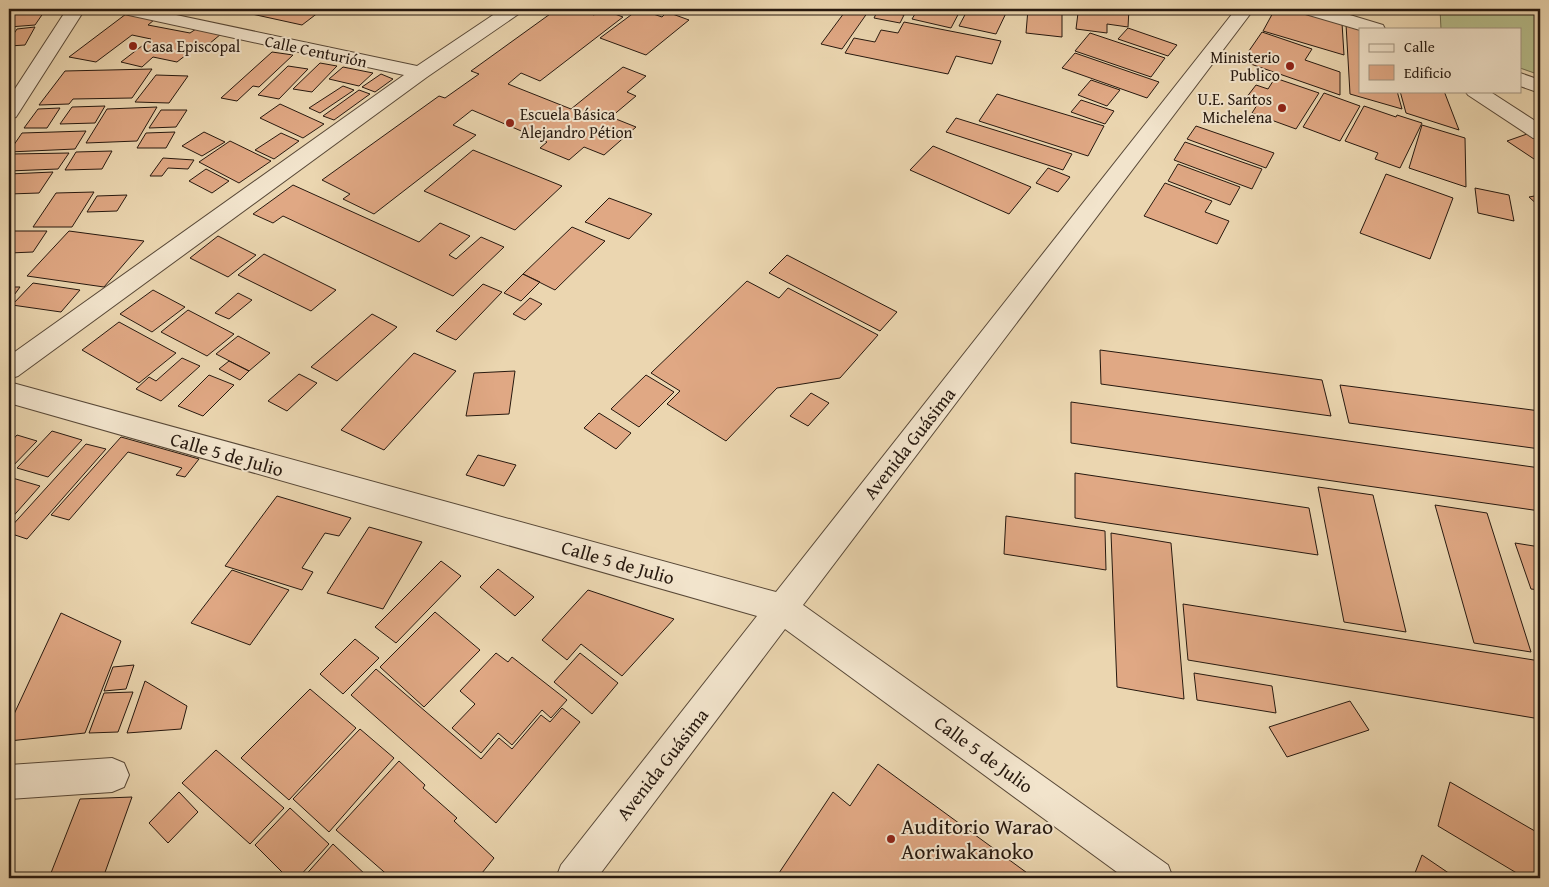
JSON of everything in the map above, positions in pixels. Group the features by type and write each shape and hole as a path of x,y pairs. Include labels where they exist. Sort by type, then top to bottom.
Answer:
{"street":[{"path":"9,113 76,9"},
{"name":"Calle Centurión","path":"124,9 420,73"},
{"path":"9,369 420,73 514,9"},
{"name":"Avenida Guásima","path":"574,878 1245,9"},
{"path":"1308,9 1333,14 1373,28"},
{"path":"1522,80 1540,87"},
{"path":"1477,92 1540,133"},
{"name":"Calle 5 de Julio","path":"9,393 782,608 1155,878"},
{"path":"9,782 112,775"}],"green space":[{"path":"1440,9 1540,9 1540,75 1522,69 1522,28 1441,28"}],"building":[{"path":"9,9 46,9 35,25 9,27"},
{"path":"229,9 323,9 302,25"},
{"path":"557,9 578,9 594,15 601,9 623,17 540,81 521,73 508,84 571,109 623,67 646,76 627,92 636,96 611,117 636,127 604,155 584,147 569,160 540,148 547,142 472,110 453,125 476,135 374,214 343,199 350,194 322,180 439,96 445,98 479,74 471,71"},
{"path":"639,9 662,17 667,12 689,20 646,55 600,38"},
{"path":"847,9 870,9 842,49 821,44"},
{"path":"918,9 961,9 951,28 912,19"},
{"path":"968,9 1008,9 996,34 959,26"},
{"path":"1028,9 1062,9 1062,37 1026,33"},
{"path":"1073,9 1129,9 1128,27 1107,24 1107,33 1076,29 1078,13 1072,12"},
{"path":"1275,9 1285,9 1342,23 1344,55 1263,31"},
{"path":"878,10 904,15 900,23 874,18"},
{"path":"126,14 154,20 148,25 190,33 196,29 221,34 203,49 195,48 177,62 153,57 142,67 121,62 151,39 132,35 96,62 69,57"},
{"path":"904,22 1001,41 992,64 956,56 948,74 845,53 854,38 875,42 881,30 898,33"},
{"path":"1346,24 1359,29 1359,92 1397,92 1402,109 1350,94"},
{"path":"35,27 25,45 9,46 9,41 17,29"},
{"path":"1128,28 1177,45 1168,56 1118,39"},
{"name":"Ministerio Publico","path":"1262,32 1312,49 1305,60 1340,72 1340,95 1242,61"},
{"path":"1090,33 1165,58 1151,77 1075,51"},
{"path":"272,52 293,55 259,87 253,86 237,101 221,98"},
{"path":"1075,53 1159,82 1147,98 1062,68"},
{"path":"320,63 337,66 312,92 293,89"},
{"path":"288,66 308,69 279,99 258,95"},
{"path":"343,67 373,73 359,86 329,79"},
{"path":"152,69 132,98 73,99 69,104 39,105 65,71"},
{"path":"381,74 393,79 375,92 362,87"},
{"path":"156,75 188,76 169,103 135,102"},
{"name":"U.E. Santos Michelena","path":"1275,78 1319,93 1296,129 1252,113 1259,102 1246,98 1256,85 1268,89"},
{"path":"1091,80 1120,90 1107,106 1078,95"},
{"path":"343,86 354,90 320,113 309,108"},
{"path":"359,90 370,94 334,120 323,116"},
{"path":"1400,92 1444,92 1459,130 1406,113"},
{"path":"1324,93 1360,106 1340,141 1303,127"},
{"path":"997,94 1104,126 1088,156 979,121"},
{"path":"1081,100 1114,111 1105,124 1071,112"},
{"path":"280,104 324,124 303,138 260,118"},
{"path":"105,106 95,123 60,124 72,107"},
{"path":"1364,106 1396,117 1397,115 1422,123 1400,168 1375,159 1378,153 1345,141"},
{"path":"157,107 137,141 86,143 107,109"},
{"path":"60,108 47,128 24,128 38,109"},
{"path":"161,110 187,110 176,127 149,128"},
{"path":"956,118 1072,154 1063,170 946,132"},
{"path":"1422,125 1465,138 1466,187 1409,168"},
{"path":"1196,126 1274,153 1266,168 1187,139"},
{"path":"86,131 75,149 9,152 22,133"},
{"path":"175,132 166,148 137,148 146,133"},
{"path":"204,132 225,142 202,156 182,146"},
{"path":"281,133 299,141 274,159 255,150"},
{"path":"1527,134 1540,143 1540,163 1507,141"},
{"path":"230,141 271,161 239,183 199,162"},
{"path":"1185,142 1262,169 1252,189 1174,160"},
{"path":"933,146 1031,187 1009,214 910,170"},
{"path":"473,150 562,186 515,230 424,191"},
{"path":"112,151 102,169 65,170 76,152"},
{"path":"69,153 58,169 9,171 9,159 12,154"},
{"path":"163,158 194,160 188,169 168,168 162,176 150,176"},
{"path":"1178,164 1240,187 1230,205 1168,181"},
{"path":"1048,168 1070,177 1058,192 1036,183"},
{"path":"206,169 229,181 212,193 189,181"},
{"path":"53,172 39,193 9,194 9,174"},
{"path":"1386,174 1453,198 1430,259 1360,233"},
{"path":"1165,183 1212,201 1205,212 1229,221 1217,244 1144,216"},
{"path":"293,185 419,242 440,223 470,236 449,255 456,259 481,237 504,247 453,296 283,216 273,223 253,214"},
{"path":"1475,188 1509,195 1514,221 1478,213"},
{"path":"94,192 72,227 33,227 56,193"},
{"path":"127,195 117,211 87,212 97,196"},
{"path":"1540,195 1540,207 1529,197"},
{"path":"609,198 652,214 629,239 585,222"},
{"path":"572,227 605,241 555,290 523,274"},
{"path":"9,231 47,231 33,252 9,253"},
{"path":"69,231 144,241 104,287 27,276"},
{"path":"218,236 256,255 228,277 190,258"},
{"path":"264,254 336,290 311,311 238,275"},
{"path":"787,255 897,312 880,331 769,273"},
{"path":"523,274 540,282 521,301 504,293"},
{"path":"747,281 779,298 788,288 878,335 840,378 777,388 726,441 667,404 680,391 651,373"},
{"path":"33,283 80,290 61,312 12,305"},
{"path":"483,284 502,292 456,340 436,331"},
{"path":"9,287 20,287 9,302"},
{"path":"153,290 185,307 152,332 120,314"},
{"path":"238,293 252,300 229,319 215,313"},
{"path":"530,298 542,304 525,320 513,314"},
{"path":"188,310 234,334 207,356 161,332"},
{"path":"372,314 397,327 337,381 311,367"},
{"path":"119,322 176,353 139,383 82,350"},
{"path":"238,336 270,353 249,371 216,354"},
{"path":"1100,350 1322,380 1331,416 1101,384"},
{"path":"414,353 456,371 384,450 341,430"},
{"path":"182,358 200,366 161,401 136,389 149,377 156,381"},
{"path":"229,361 249,371 240,380 219,369"},
{"path":"515,371 509,414 466,416 474,373"},
{"path":"299,374 317,383 287,411 268,401"},
{"path":"209,375 234,385 203,416 178,406"},
{"path":"646,375 674,392 639,427 611,409"},
{"path":"1340,385 1540,411 1540,449 1349,423"},
{"path":"811,393 829,403 808,426 790,416"},
{"path":"1071,402 1540,468 1540,511 1071,443"},
{"path":"599,413 631,433 616,449 584,428"},
{"path":"52,431 82,440 48,477 17,468"},
{"path":"17,435 37,441 9,470 9,444"},
{"path":"121,437 199,459 185,477 176,475 182,468 128,452 69,520 51,515"},
{"path":"86,444 106,449 27,539 9,533 9,529"},
{"path":"478,455 516,465 504,486 466,475"},
{"path":"1075,473 1309,508 1318,555 1075,518"},
{"path":"9,477 40,486 9,521"},
{"path":"1318,487 1373,495 1406,632 1344,622"},
{"path":"277,496 351,518 339,536 325,533 302,568 313,572 302,590 225,566"},
{"path":"1435,505 1487,513 1531,652 1474,643"},
{"path":"1006,516 1105,531 1106,570 1004,554"},
{"path":"369,527 422,542 383,609 327,593"},
{"path":"1111,533 1171,543 1184,699 1117,687"},
{"path":"1515,543 1540,547 1540,590 1531,589"},
{"path":"441,561 461,576 396,643 375,627"},
{"path":"498,569 534,597 515,616 480,587"},
{"path":"232,570 289,590 250,645 191,623"},
{"path":"588,590 674,619 622,676 581,644 567,660 542,640"},
{"path":"1183,604 1540,661 1540,719 1188,660"},
{"path":"435,612 480,650 424,707 380,667"},
{"path":"61,613 121,641 85,733 9,741 9,725"},
{"path":"355,639 379,658 343,694 320,674"},
{"path":"496,653 508,662 512,657 567,700 551,718 542,710 512,745 498,733 481,753 452,728 475,704 460,691"},
{"path":"580,653 618,683 592,714 554,682"},
{"path":"134,665 126,689 104,691 113,667"},
{"path":"376,669 481,759 499,738 512,749 541,715 550,722 562,708 580,722 496,823 351,695"},
{"path":"1194,673 1272,686 1276,713 1197,700"},
{"path":"145,681 187,706 181,729 127,733"},
{"path":"310,689 356,728 289,800 241,758"},
{"path":"133,692 118,732 89,733 104,693"},
{"path":"1350,701 1369,730 1287,757 1269,727"},
{"path":"360,729 394,758 329,832 293,799"},
{"path":"216,750 284,808 250,844 182,783"},
{"path":"399,761 425,785 423,788 457,818 454,821 494,858 478,878 391,878 336,830"},
{"name":"Auditorio Warao Aoriwakanoko","path":"878,764 1034,878 786,878 779,873 833,792 850,806"},
{"path":"1450,782 1540,834 1540,878 1525,878 1438,826"},
{"path":"179,792 198,812 168,843 149,823"},
{"path":"132,797 103,878 49,878 80,799"},
{"path":"290,808 329,844 298,878 288,878 255,845"},
{"path":"333,844 368,877 303,878"},
{"path":"1422,855 1456,878 1413,878"}],"place":[{"name":"Casa Episcopal","path":"133,46"},
{"name":"Ministerio Publico","path":"1290,66"},
{"name":"U.E. Santos Michelena","path":"1282,108"},
{"name":"Escuela Básica Alejandro Pétion","path":"510,123"},
{"name":"Auditorio Warao Aoriwakanoko","path":"891,839"}]}
